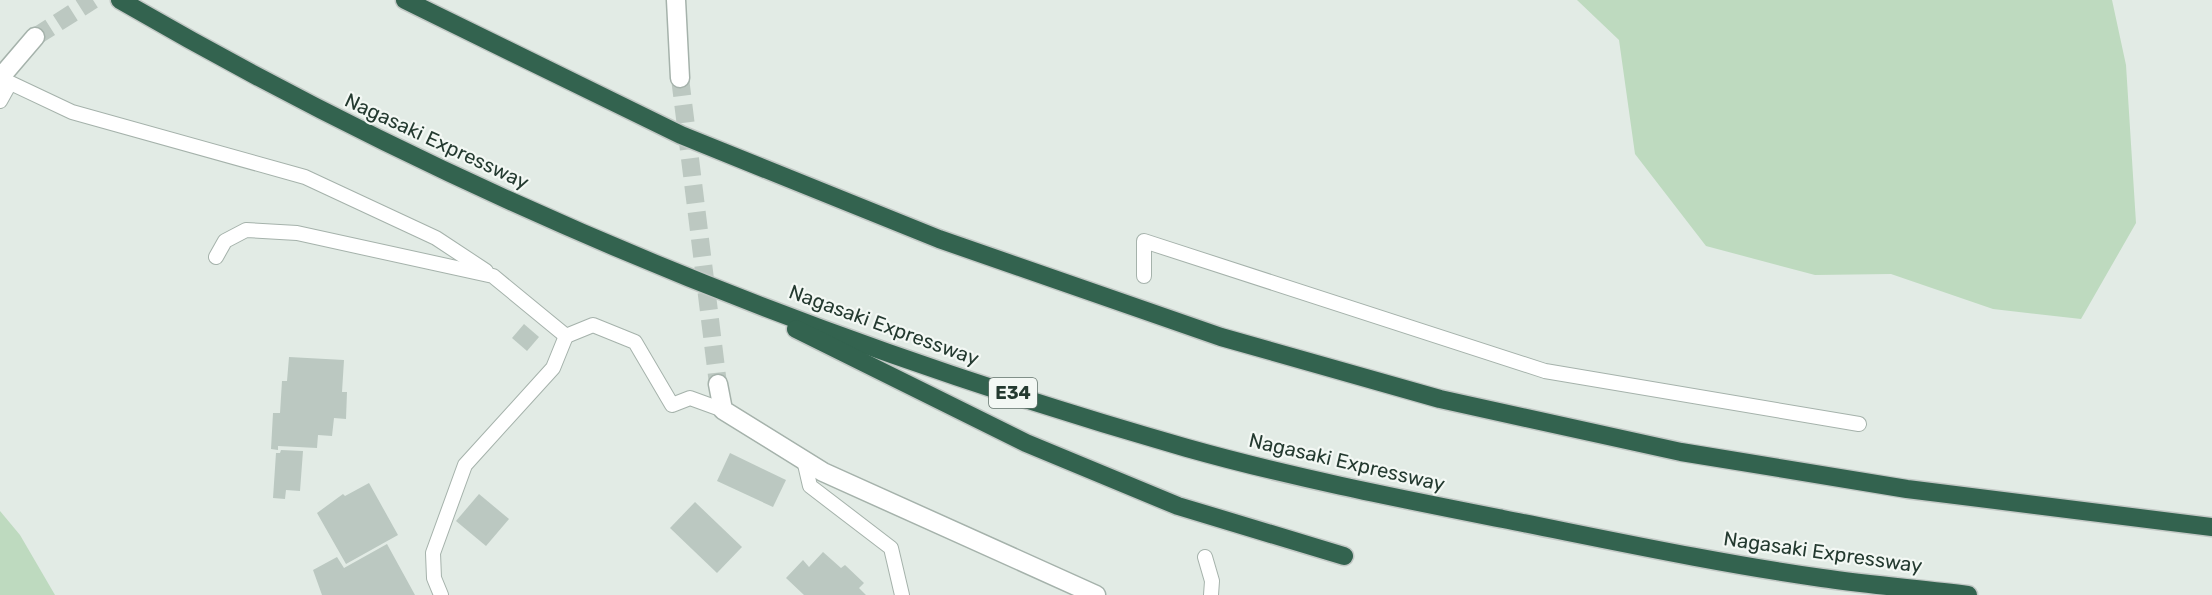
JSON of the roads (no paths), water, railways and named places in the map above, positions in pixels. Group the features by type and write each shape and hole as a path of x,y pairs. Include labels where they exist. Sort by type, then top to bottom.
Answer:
{"highway":[{"name":"Nagasaki Expressway","path":"120,0 193,43 340,120 503,199 712,287 938,370 1188,448 1383,495 1609,540 1819,578 1968,595"},
{"path":"405,0 681,135 939,239 1221,337 1440,399 1681,452 1908,489 2212,528"},
{"path":"712,287 1026,443 1178,506 1344,556"}],"street":[{"path":"676,0 680,78"},
{"path":"3,80 35,37"},
{"path":"717,384 723,410 823,472 1096,595"}],"lane":[{"path":"0,101 3,80 72,112 305,177 436,238 493,276 566,336"},
{"path":"216,257 225,241 246,230 297,233 493,276"},
{"path":"1144,276 1144,241 1545,371 1859,424"},
{"path":"441,595 434,578 433,553 465,465 553,368 566,336 593,326 635,342 672,405 690,398 723,410"},
{"path":"804,460 810,486 891,548 902,595"},
{"path":"1205,557 1212,581 1211,595"}],"tunnel":[{"path":"35,37 93,0"},
{"path":"680,78 718,384"}]}
